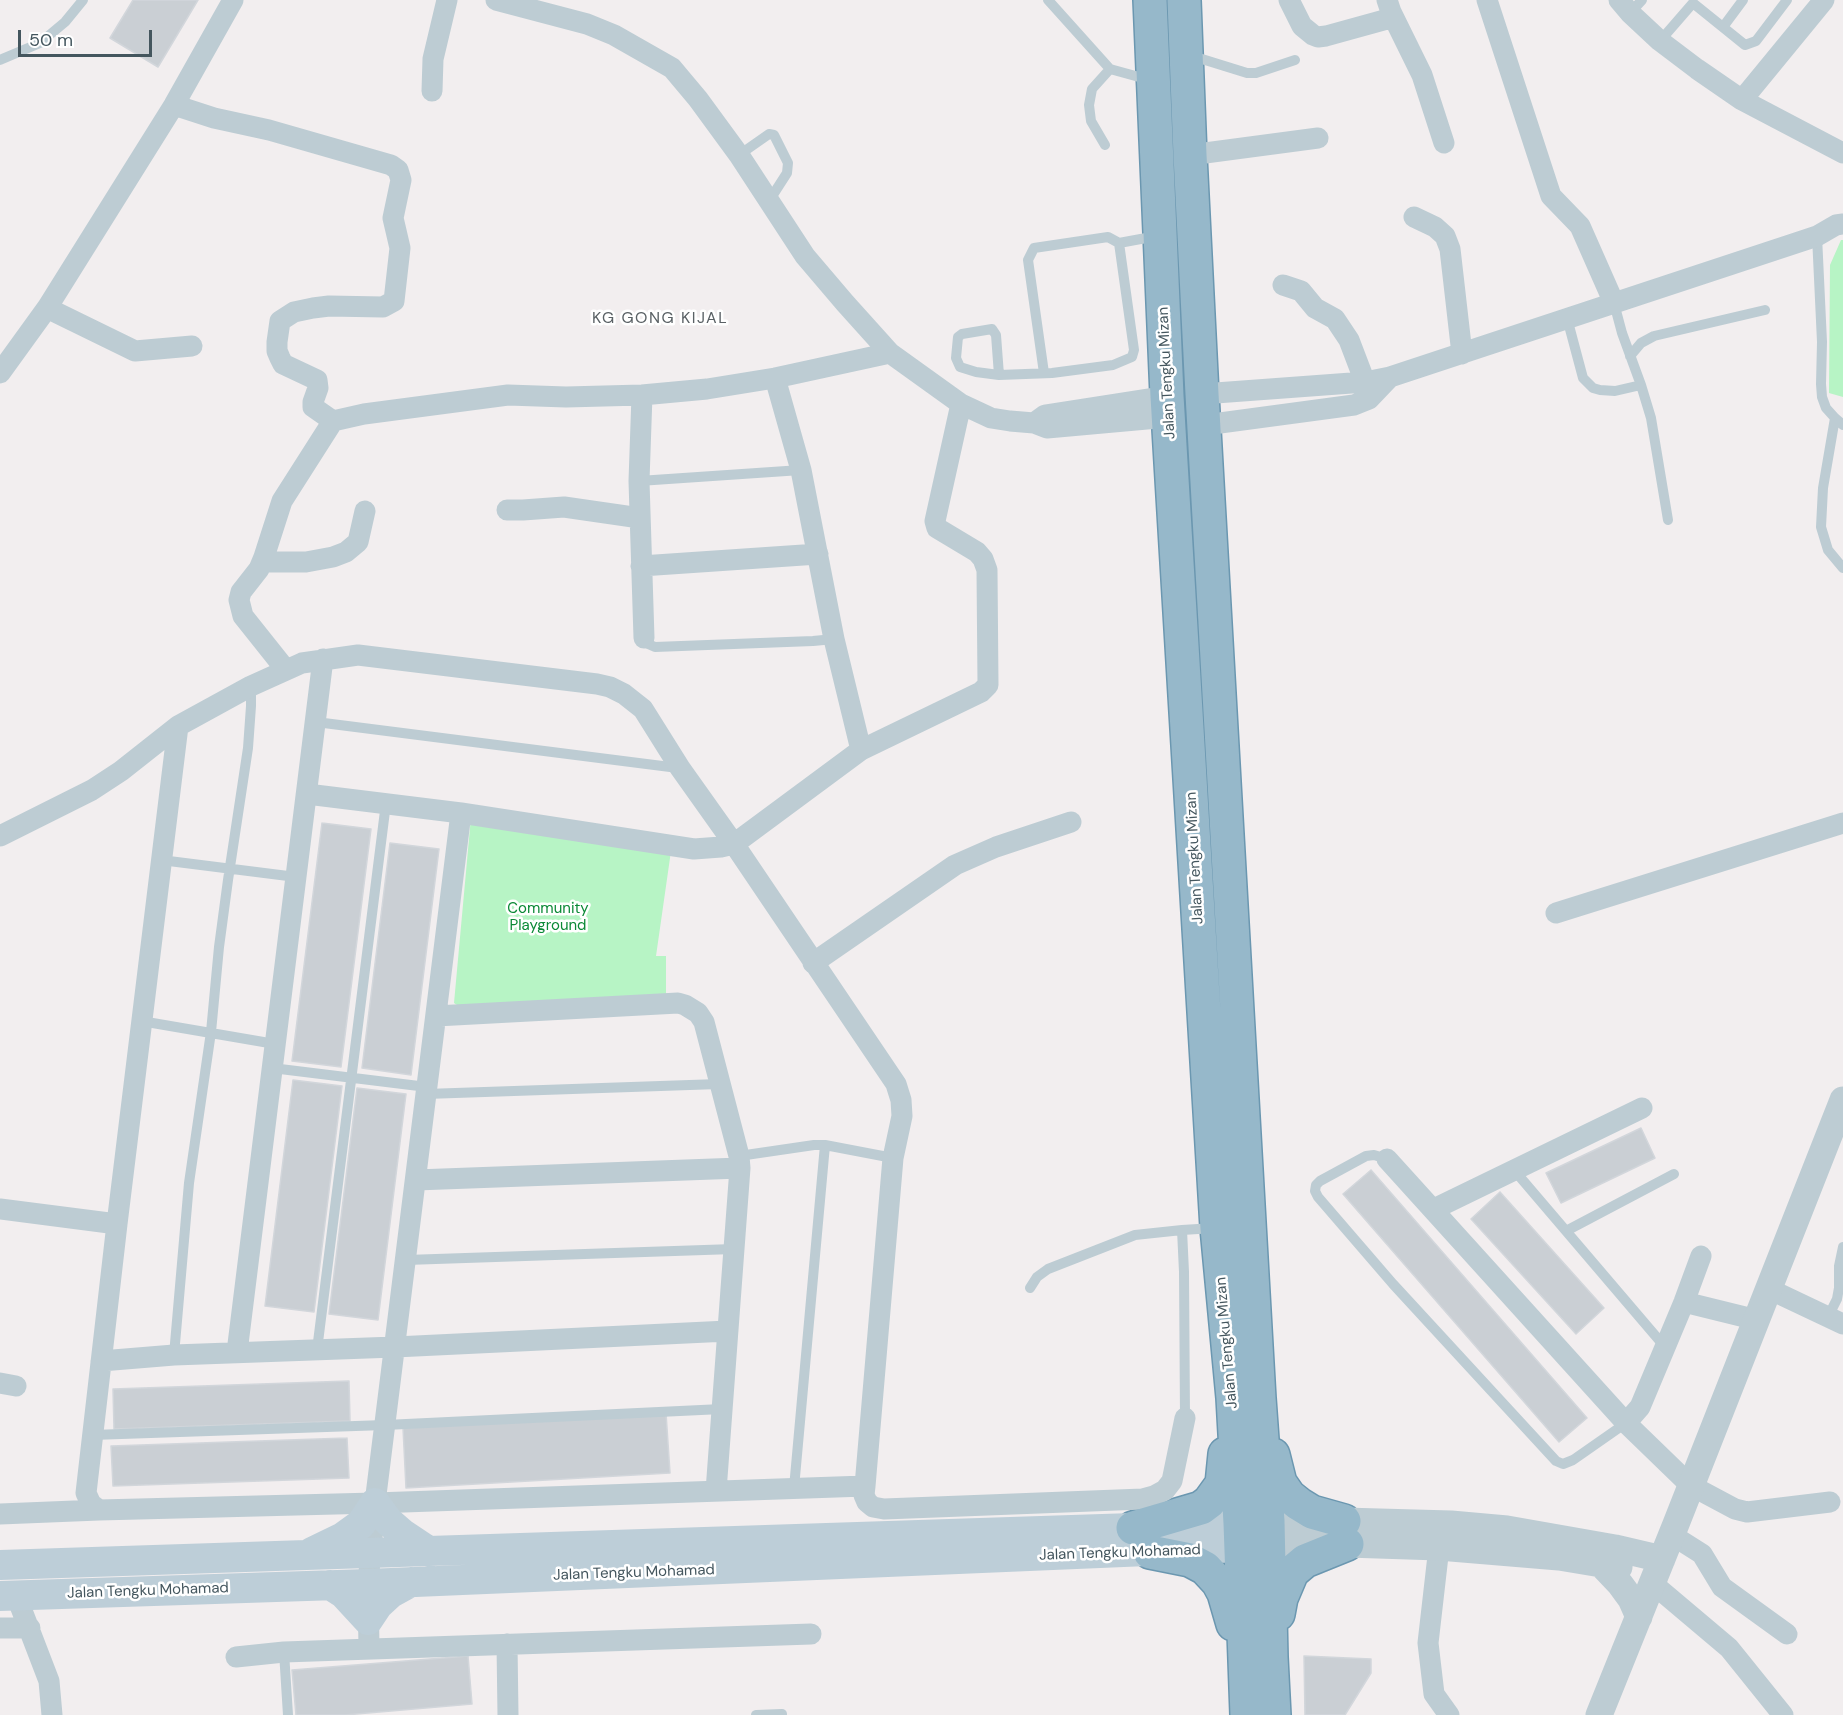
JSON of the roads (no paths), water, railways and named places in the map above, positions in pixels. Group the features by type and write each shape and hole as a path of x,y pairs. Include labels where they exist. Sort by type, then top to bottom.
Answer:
{"highway":[{"name":"Jalan Tengku Mizan","path":"1150,0 1168,407 1217,1228 1246,1398"},
{"name":"Jalan Tengku Mizan","path":"1184,0 1254,1534 1258,1660 1247,1715"},
{"path":"1246,1398 1280,1483 1289,1496 1345,1533 1292,1572 1258,1660"},
{"path":"1142,1540 1201,1508 1215,1495 1222,1484 1246,1398"},
{"path":"1142,1540 1190,1560 1212,1574 1258,1660"},
{"name":"Jalan Tengku Mizan","path":"1258,1660 1274,1715"}],"main road":[{"path":"304,1556 361,1524 375,1503 388,1521 430,1552"},
{"name":"Jalan Tengku Mohamad","path":"8,1596 411,1582 1254,1534"},
{"name":"Jalan Tengku Mohamad","path":"0,1565 370,1553 1142,1540"},
{"path":"330,1585 344,1594 368,1620 378,1605 391,1593 411,1582"}],"street":[{"path":"0,373 47,308 174,105 233,0"},
{"path":"432,91 433,59 447,0"},
{"path":"496,0 587,24 614,35 672,68 739,155 805,256 845,303 890,353 961,404 991,418 1034,423 1047,428 1064,427 1168,407"},
{"path":"1288,0 1302,26 1318,37 1384,20 1389,17 1389,6"},
{"path":"1487,0 1551,196 1580,226 1614,303"},
{"path":"1742,100 1824,0"},
{"path":"1631,4 1660,40 1697,69 1742,100 1843,153"},
{"path":"1389,6 1422,75 1444,143"},
{"path":"174,105 214,118 269,130 391,165 398,170 401,180 393,218 400,248 394,301 383,307 313,308 294,312 280,321 276,342 280,358 284,364 317,380 318,388 313,407 333,421"},
{"path":"1190,155 1318,138"},
{"path":"1414,217 1435,227 1445,236 1450,249 1462,354"},
{"path":"1204,410 1354,405 1367,390 1390,377 1817,236 1841,220"},
{"path":"1283,285 1301,291 1315,308 1335,319 1349,340 1367,390"},
{"path":"47,308 135,351 192,346"},
{"path":"286,669 243,616 239,600 241,592 262,562 282,501 333,421 364,414 508,395 566,397 642,395 707,389 775,378 890,353"},
{"path":"775,378 801,470 834,639 861,750"},
{"path":"1204,410 1367,390"},
{"path":"642,395 639,481 644,638"},
{"path":"307,794 461,813 694,849 721,848 735,844 861,750 981,692 988,685 987,570 983,559 977,552 937,528 935,521 961,404"},
{"path":"507,510 564,507 640,518"},
{"path":"262,562 318,561 346,552 358,542 365,511"},
{"path":"640,567 818,554"},
{"path":"0,836 92,790 121,771 178,726 250,686 302,663 358,655 610,687 624,694 643,710 680,768 735,844 896,1084 901,1100 902,1116 893,1158 864,1495 867,1502 873,1507 884,1509 1143,1499 1166,1490 1172,1481 1185,1418"},
{"path":"237,1352 323,659"},
{"path":"99,1510 91,1504 86,1493 178,726"},
{"path":"369,1649 368,1584 375,1503 461,813"},
{"path":"813,963 955,866 996,847 1071,822"},
{"path":"1556,913 1843,823"},
{"path":"436,1016 678,1003 698,1013 704,1022 740,1162 716,1491"},
{"path":"1599,1715 1843,1100"},
{"path":"1434,1209 1642,1108"},
{"path":"1387,1159 1626,1423 1690,1485 1735,1509 1747,1512 1830,1502"},
{"path":"416,1180 740,1162"},
{"path":"0,1209 117,1224"},
{"path":"1626,1423 1640,1407 1701,1256"},
{"path":"1769,1289 1836,1320"},
{"path":"1684,1302 1757,1320"},
{"path":"101,1361 174,1355 728,1331"},
{"path":"0,1514 865,1486"},
{"path":"1254,1534 1345,1533 1451,1524 1507,1529 1608,1556 1656,1572 1729,1648 1783,1715"},
{"path":"1345,1533 1439,1547 1559,1557 1608,1556 1674,1529"},
{"path":"1674,1529 1702,1554 1722,1587 1786,1634"},
{"path":"1439,1547 1428,1642 1434,1694 1449,1715"},
{"path":"1608,1556 1620,1584 1639,1617"},
{"path":"8,1596 30,1628 49,1681 52,1715"},
{"path":"0,1628 30,1628"},
{"path":"236,1657 284,1652 811,1634"},
{"path":"507,1644 508,1715"}],"lane":[{"path":"0,60 40,43 65,22 83,0"},
{"path":"1048,0 1110,69 1153,81"},
{"path":"1723,27 1743,0"},
{"path":"1660,40 1694,1 1745,45 1756,41 1787,0"},
{"path":"1186,54 1247,74 1295,60"},
{"path":"1104,145 1091,121 1089,105 1092,89 1110,69"},
{"path":"739,155 769,134 774,135 788,163 787,173 769,201"},
{"path":"1044,373 1028,260 1034,248 1108,237 1119,243 1160,235"},
{"path":"1817,236 1822,397 1826,408 1839,422 1823,488 1821,527 1828,550 1843,568"},
{"path":"999,375 996,335 992,329 962,334 958,337 956,358 960,367 999,375 1044,373 1113,365 1132,357 1134,350 1119,243"},
{"path":"1614,303 1651,418 1668,520"},
{"path":"1630,356 1641,343 1654,336 1765,310"},
{"path":"1567,318 1583,378 1593,388 1615,391 1641,385"},
{"path":"639,481 801,470"},
{"path":"644,638 646,643 655,647 834,639"},
{"path":"174,1355 189,1182 211,1032 219,947 248,748 250,686"},
{"path":"315,722 680,768"},
{"path":"317,1350 386,803"},
{"path":"161,860 297,877"},
{"path":"141,1021 275,1044"},
{"path":"272,1068 352,1078 427,1091 719,1084"},
{"path":"740,1162 814,1145 893,1158"},
{"path":"794,1488 825,1145"},
{"path":"1387,1159 1374,1155 1366,1156 1320,1181 1315,1191 1393,1284 1556,1461 1563,1464 1573,1460 1626,1423"},
{"path":"1514,1170 1666,1347"},
{"path":"1566,1231 1674,1174"},
{"path":"1030,1288 1037,1277 1048,1269 1135,1235 1217,1228"},
{"path":"1182,1230 1185,1418"},
{"path":"1836,1320 1839,1266 1843,1248"},
{"path":"406,1260 734,1250"},
{"path":"92,1435 385,1425 722,1409"},
{"path":"284,1652 288,1715"},
{"path":"756,1715 782,1714"}],"district":[{"name":"KG GONG KIJAL","path":"660,319"}],"park label":[{"name":"Community Playground","path":"548,918"}]}
